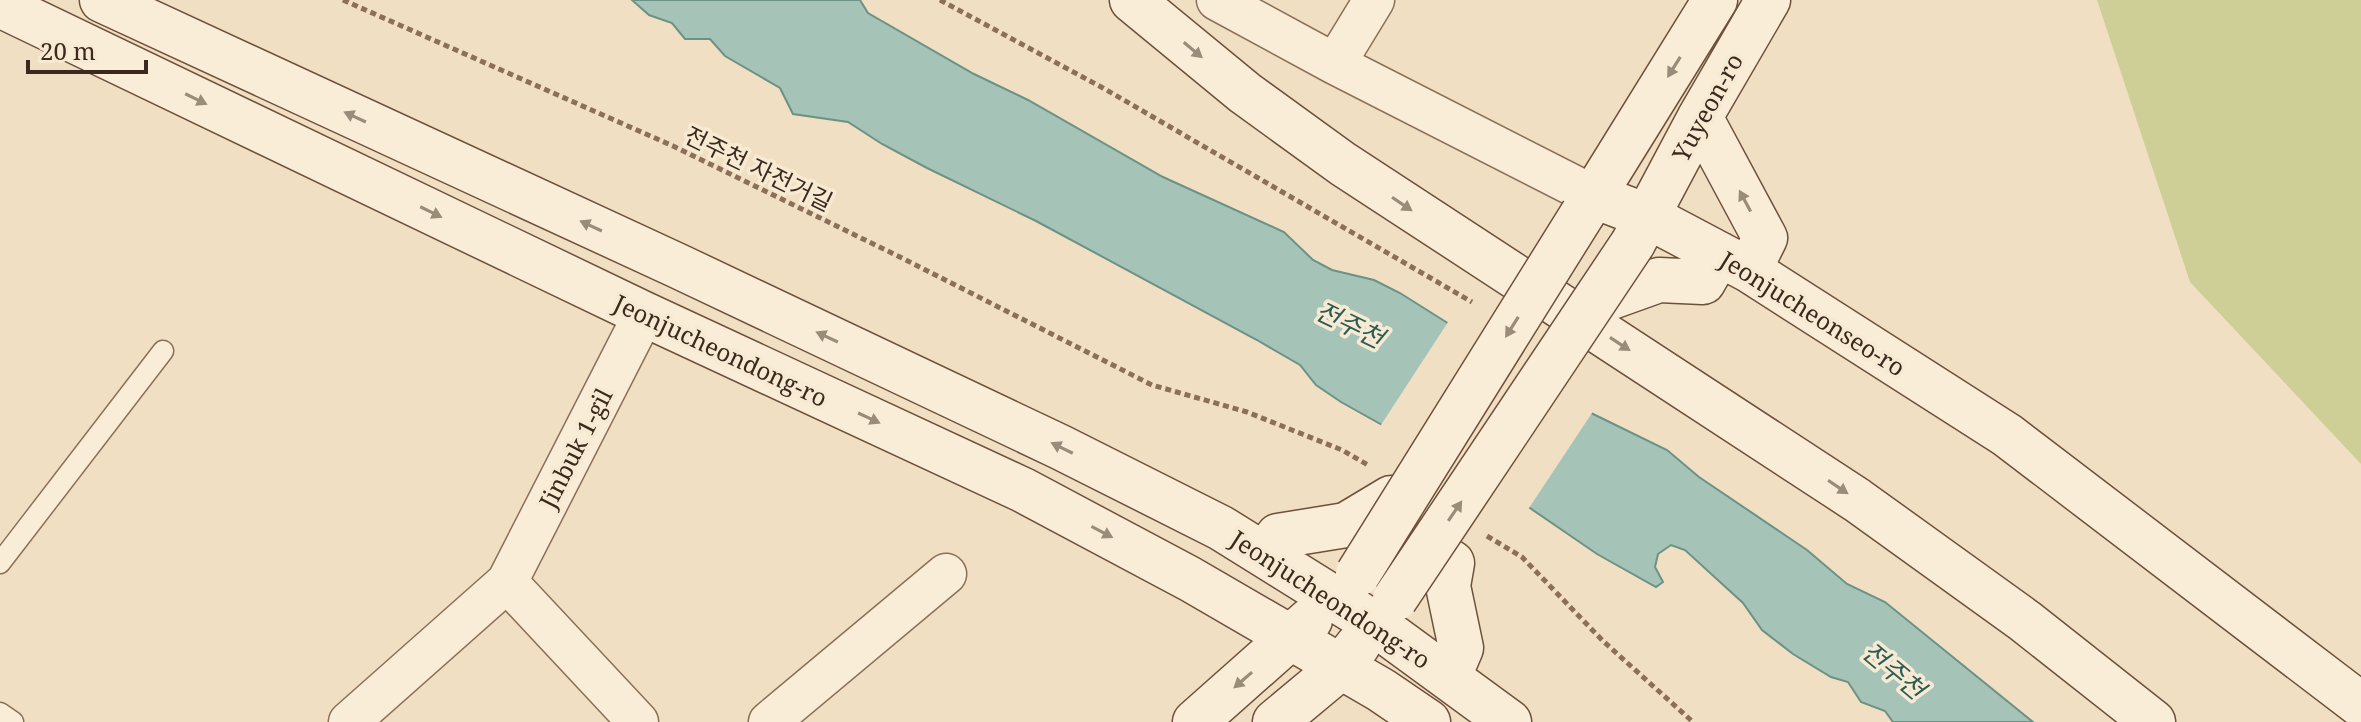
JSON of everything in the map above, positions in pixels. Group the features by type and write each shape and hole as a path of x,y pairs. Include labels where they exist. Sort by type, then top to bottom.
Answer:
{"street":[{"name":"Jeonjucheondong-ro","path":"102,0 678,266 1060,447 1221,528 1283,544 1385,611 1455,662 1509,722"},
{"path":"1132,0 1245,93 1343,164 1857,500 2025,621 2153,722"},
{"name":"Jeonjucheonseo-ro","path":"1217,0 1588,205 1723,269 2007,435 2361,705"},
{"path":"1335,64 1374,0"},
{"name":"Yuyeon-ro","path":"1195,722 1346,586 1400,506 1715,0"},
{"name":"Yuyeon-ro","path":"1275,722 1341,667 1429,548 1641,230 1700,117 1768,0"},
{"name":"Jeonjucheondong-ro","path":"0,5 644,314 1023,490 1190,579 1428,722"},
{"path":"1592,304 1659,280 1723,269 1765,238 1700,117"},
{"name":"Jinbuk 1-gil","path":"349,722 507,582 644,314"},
{"path":"1283,544 1346,525 1391,498 1400,506"},
{"path":"1429,548 1452,563 1448,586 1455,662"},
{"path":"769,722 946,574"},
{"path":"507,582 638,722"}],"lane":[{"path":"0,563 163,351"},
{"path":"0,713 13,722"}],"path":[{"name":"전주천 자전거길","path":"343,0 673,146 1152,385"}],"green space":[{"path":"2097,0 2361,0 2361,464 2190,282"}],"water":[{"name":"전주천","path":"632,0 860,0 868,13 974,74 1028,100 1163,177 1284,232 1313,260 1332,270 1374,280 1400,293 1589,412 1667,450 1699,477 1807,550 1847,584 1885,602 2033,722 1893,722 1885,711 1861,702 1848,682 1831,677 1762,630 1743,603 1685,550 1671,545 1658,554 1655,567 1663,582 1656,587 1597,554 1527,506 1341,402 1316,385 1300,365 1257,340 1036,221 927,168 848,122 793,114 780,88 725,56 710,39 685,39 672,23 649,15"}],"pier":[{"path":"1450,319 1594,410 1527,511 1379,428"}]}
